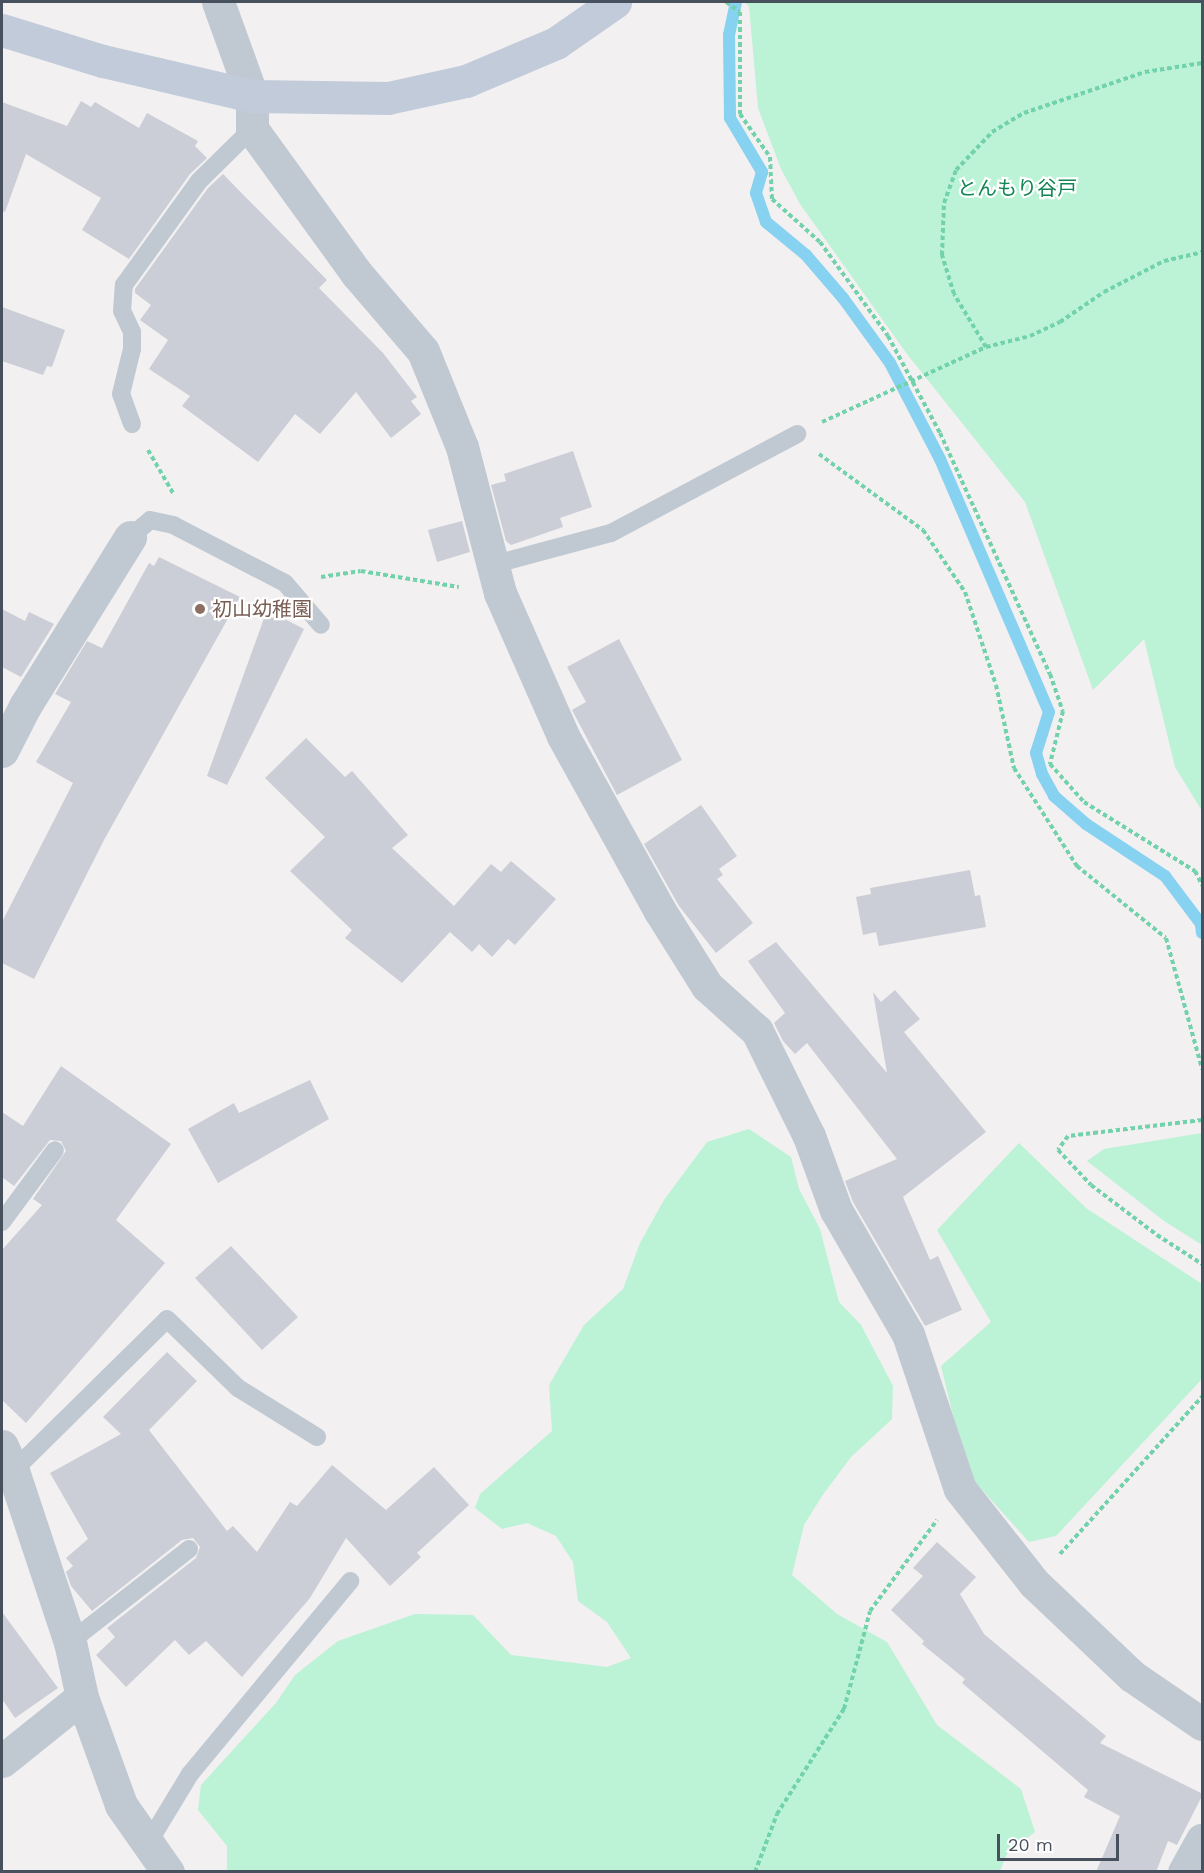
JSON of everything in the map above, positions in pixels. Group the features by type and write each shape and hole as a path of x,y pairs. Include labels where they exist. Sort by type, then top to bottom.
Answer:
{"street":[{"path":"218,2 252,96 252,129 357,274 423,351 462,447 496,579 563,736 660,910 707,986 757,1032 809,1136 836,1210 908,1334 960,1489 1034,1583 1132,1676 1203,1724"},
{"path":"2,30 103,61 252,96 388,98 466,81 556,43 615,2"},
{"path":"2,751 13,700 130,537"},
{"path":"7,1458 70,1642 82,1697 121,1805 168,1872"},
{"path":"2,1761 82,1697"},
{"path":"1186,1871 1203,1840"}],"lane":[{"path":"132,424 121,394 132,349 132,332 122,311 124,285 199,181 252,129"},
{"path":"496,579 610,533 797,434"},
{"path":"130,537 150,520 173,525 285,583 321,625"},
{"path":"2,1222 55,1150"},
{"path":"7,1458 167,1319 238,1388 317,1437"},
{"path":"70,1642 189,1549"},
{"path":"147,1845 190,1774 350,1581"}],"path":[{"path":"726,2 740,12 740,114 770,157 772,199 820,242 888,336 910,380 933,416 1050,674 1063,711 1050,764 1084,802 1195,871 1203,885"},
{"path":"986,347 954,294 942,255 944,203 957,170 992,132 1024,113 1145,72 1203,63"},
{"path":"1203,252 1183,254 1150,268 1104,292 1060,322 1029,336 986,347 877,395 797,434 923,530 965,592 996,686 1014,768 1077,866 1166,938 1203,1069"},
{"path":"132,424 201,541"},
{"path":"285,583 361,571 496,579"},
{"path":"1203,1120 1068,1136 1058,1150 1091,1185 1157,1235 1203,1264"},
{"path":"1034,1583 1203,1397"},
{"path":"755,1872 777,1815 844,1709 870,1611 960,1489"}],"green space":[{"name":"とんもり谷戸","path":"744,2 1202,2 1202,811 1175,767 1144,639 1093,690 1025,502 907,354 800,204 781,169 758,108 749,6"},
{"path":"749,1129 791,1157 799,1189 820,1229 839,1302 861,1325 893,1386 892,1419 851,1457 822,1496 804,1525 792,1575 837,1614 887,1642 937,1725 1021,1789 1035,1832 1007,1854 1000,1871 227,1871 227,1846 198,1810 201,1785 276,1703 295,1675 338,1641 415,1614 473,1615 511,1655 607,1667 631,1658 607,1622 578,1601 573,1562 556,1536 527,1523 502,1529 475,1508 480,1494 552,1431 549,1385 584,1325 623,1289 640,1243 664,1200 707,1142"},
{"path":"1202,1133 1202,1245 1164,1221 1087,1161 1104,1149"},
{"path":"1019,1143 1086,1208 1202,1284 1202,1379 1056,1536 1029,1542 967,1473 941,1366 991,1322 937,1230"}],"building":[{"path":"81,101 91,107 95,102 139,128 147,113 198,141 195,146 207,158 190,174 129,259 82,230 101,198 26,154 5,212 2,211 2,102 67,126"},
{"path":"223,174 327,280 319,288 383,353 417,397 411,401 421,414 391,438 356,392 320,434 295,414 258,462 182,406 190,396 149,369 168,340 140,320 151,305 135,293 135,289 208,188"},
{"path":"2,307 65,330 52,367 47,366 43,375 2,361"},
{"path":"573,451 592,507 560,518 563,527 511,545 506,541 491,485 506,481 504,474"},
{"path":"462,521 470,552 437,562 428,530"},
{"path":"159,557 240,597 104,840 34,979 2,963 2,922 73,783 36,762 71,702 55,694 87,641 102,648 149,563 154,566"},
{"path":"2,609 25,621 29,612 54,624 21,677 2,667"},
{"path":"267,610 304,629 227,785 207,776"},
{"path":"619,639 682,760 617,795 572,710 586,702 567,667"},
{"path":"306,738 345,777 352,771 408,835 392,848 454,906 491,864 501,872 511,861 556,899 515,945 508,939 492,957 479,944 472,952 450,932 402,983 345,938 352,930 290,871 325,837 265,778"},
{"path":"701,805 737,856 719,869 723,875 717,879 753,923 716,953 679,906 644,844"},
{"path":"970,870 975,896 980,895 986,927 879,946 876,932 863,935 856,897 871,894 870,888"},
{"path":"776,942 887,1073 873,992 881,1002 895,990 920,1019 904,1032 986,1132 903,1197 930,1260 938,1256 962,1310 925,1326 853,1202 845,1181 897,1159 807,1043 795,1054 783,1041 774,1023 785,1013 748,961"},
{"path":"61,1066 171,1144 116,1220 165,1263 26,1423 2,1400 2,1250 42,1205 33,1199 66,1151 61,1141 50,1140 14,1186 2,1177 2,1112 23,1126"},
{"path":"310,1080 329,1119 218,1183 188,1129 234,1103 239,1113"},
{"path":"231,1246 298,1317 262,1350 195,1278"},
{"path":"167,1352 197,1381 149,1430 227,1531 233,1526 257,1552 290,1502 297,1506 332,1465 386,1510 434,1467 469,1505 417,1553 421,1557 390,1586 346,1538 310,1598 242,1677 206,1641 189,1655 175,1640 126,1687 96,1655 115,1637 107,1628 196,1558 200,1547 193,1538 182,1540 92,1611 71,1586 66,1572 73,1566 66,1558 88,1539 50,1473 121,1434 103,1417"},
{"path":"937,1542 976,1577 960,1594 984,1634 1106,1736 1100,1743 1203,1794 1177,1845 1168,1841 1156,1872 1096,1872 1120,1816 1084,1797 1088,1790 962,1683 965,1679 922,1644 924,1641 891,1610 923,1576 913,1568"},
{"path":"2,1612 58,1688 15,1718 2,1699"}],"waterway":[{"path":"736,2 729,35 730,118 762,172 756,193 766,222 806,255 843,298 890,363 940,459 1049,712 1036,753 1042,774 1054,796 1086,824 1165,876 1201,924 1202,933"}],"place":[{"name":"初山幼稚園","path":"200,609"}]}
